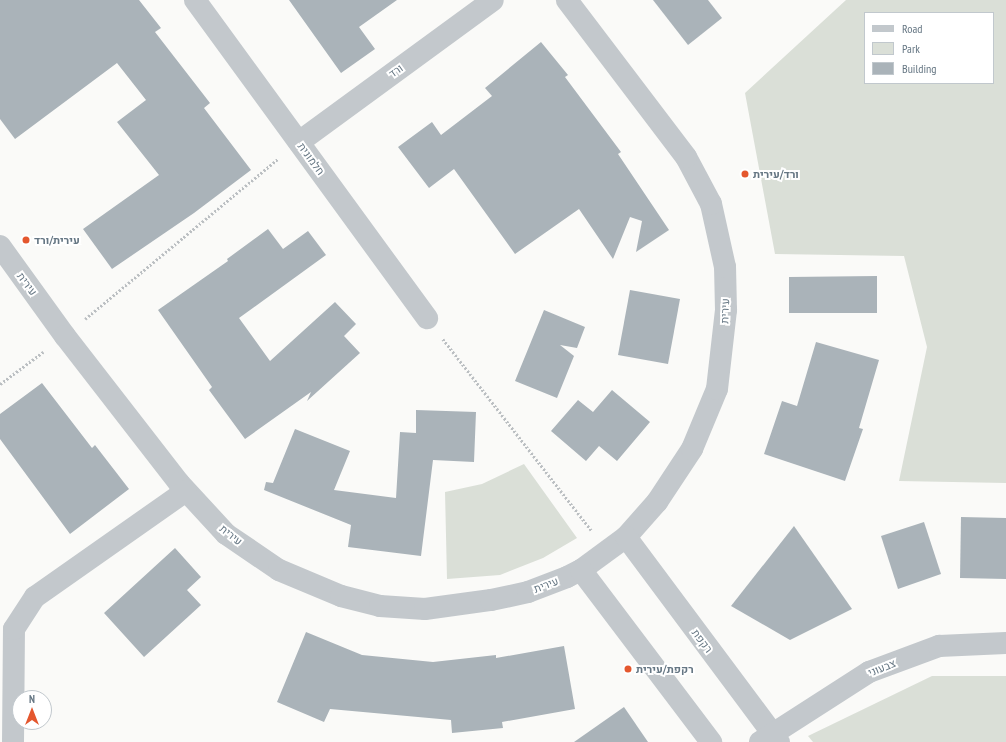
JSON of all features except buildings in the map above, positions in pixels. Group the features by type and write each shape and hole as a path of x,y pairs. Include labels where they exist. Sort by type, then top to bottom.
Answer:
{"street":[{"name":"חלמונית","path":"195,0 427,318"},
{"name":"ורד","path":"298,142 493,0"},
{"name":"עירית","path":"0,246 65,336 186,491 226,534 279,570 341,596 380,606 425,608 490,600 528,592 581,570 608,552 626,537 657,502 677,474 708,413 717,388 722,353 726,310 725,267 711,204 686,157 567,0"},
{"path":"13,742 14,629 35,597 186,491"},
{"name":"רקפת","path":"626,537 771,739"},
{"path":"581,570 711,742"},
{"name":"צבעוני","path":"771,739 869,672 939,646 1006,643"}],"path":[{"path":"0,384 65,336 298,142"},
{"path":"427,318 608,552"}],"green space":[{"path":"846,0 1006,0 1006,483 899,481 927,347 904,256 775,254 745,93"},
{"path":"524,464 577,538 543,558 500,575 447,579 445,492 482,484"},
{"path":"932,676 1006,676 1006,742 813,742 808,736"}],"place":[{"name":"ורד/עירית","path":"745,174"},
{"name":"עירית/ורד","path":"26,240"},
{"name":"רקפת/עירית","path":"628,669"}]}
